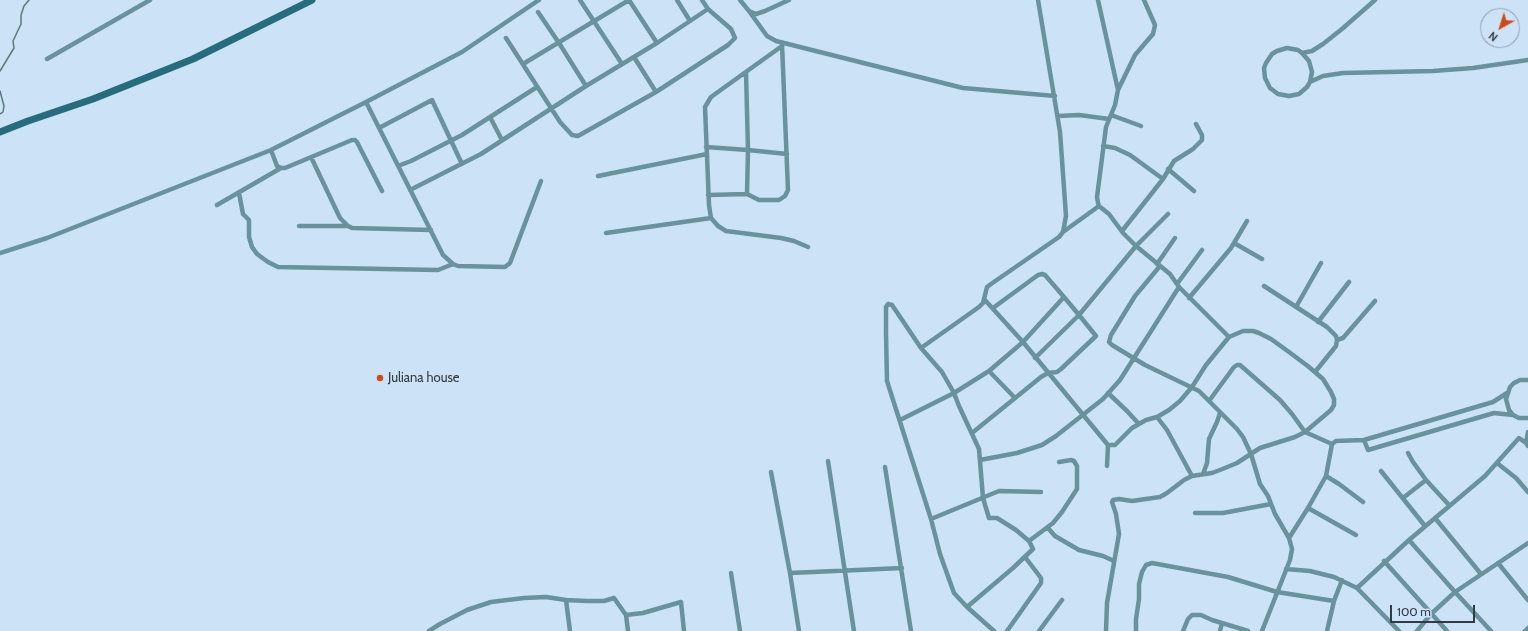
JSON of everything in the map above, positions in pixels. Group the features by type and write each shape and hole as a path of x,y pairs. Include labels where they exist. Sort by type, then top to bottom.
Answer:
{"street":[{"path":"47,59 150,0"},
{"path":"0,132 28,120 94,99 193,59 312,0"},
{"path":"0,253 46,238 271,150 462,52 539,0"},
{"path":"580,0 622,64"},
{"path":"524,64 629,0 657,43"},
{"path":"677,0 690,21"},
{"path":"506,38 560,122 570,133 578,136 656,92 728,45 735,38 731,29 708,9 702,0"},
{"path":"740,0 749,10 767,36 782,44 959,87 1055,96"},
{"path":"749,10 756,14 789,0"},
{"path":"1038,0 1060,132 1066,216 1063,232"},
{"path":"1098,0 1118,90"},
{"path":"1144,0 1155,25 1153,34 1135,55 1118,90 1106,127 1097,197 1100,206 1109,214 1136,246 1170,274 1178,286 1230,337"},
{"path":"1302,53 1312,51 1322,44 1342,29 1375,0"},
{"path":"410,190 481,154 708,9"},
{"path":"538,12 586,86"},
{"path":"782,44 711,97 707,102 705,107 708,195 711,218 718,226 726,231 781,238 794,241 808,247"},
{"path":"708,195 747,194 759,200 779,200 785,196 788,190 782,44"},
{"path":"1287,48 1298,50 1309,61 1311,66 1312,77 1310,82 1304,91 1299,94 1289,96 1278,94 1270,88 1265,78 1264,68 1272,54 1277,51 1287,48"},
{"path":"634,57 656,92"},
{"path":"1310,82 1323,76 1343,73 1433,71 1473,68 1528,60"},
{"path":"746,72 748,150 747,194"},
{"path":"398,166 452,140 537,87"},
{"path":"379,128 432,100 462,164"},
{"path":"366,102 443,255 453,264 458,266 505,266 510,263 541,181"},
{"path":"1058,116 1085,115 1110,117 1141,126"},
{"path":"490,117 502,140"},
{"path":"1122,231 1163,179 1168,169 1178,158 1193,149 1202,140 1202,135 1196,124"},
{"path":"217,205 281,168 285,168 352,140 357,142 382,192"},
{"path":"1103,146 1115,148 1136,158 1163,179"},
{"path":"706,147 787,154"},
{"path":"271,150 277,166 281,168"},
{"path":"598,176 706,154"},
{"path":"312,157 340,218 348,226"},
{"path":"1168,169 1194,191"},
{"path":"239,192 243,214 249,220 249,236 252,247 257,254 278,267 438,270 453,264"},
{"path":"922,348 979,307 983,303 985,292 991,284 1059,237 1063,232 1100,206"},
{"path":"1035,358 1079,315 1136,246 1168,214"},
{"path":"606,233 711,218"},
{"path":"1190,298 1234,243 1247,221"},
{"path":"299,226 348,226 352,228 431,230"},
{"path":"1175,238 1158,265 1135,296 1109,339 1109,342 1134,359 1199,391 1237,429 1251,454 1260,484 1289,538 1292,549 1286,569 1262,631"},
{"path":"1234,243 1262,260"},
{"path":"980,460 1017,453 1042,445 1108,393 1120,380 1134,359 1178,286 1202,250"},
{"path":"1296,307 1321,263"},
{"path":"972,433 1041,377 1048,373 1057,372 1061,369 1096,336 1042,274 1038,275 993,308"},
{"path":"1318,322 1349,282"},
{"path":"1264,286 1327,327 1336,336 1336,346 1315,372"},
{"path":"900,420 954,393 989,371 1023,342 1064,298"},
{"path":"984,299 1023,342 1108,445 1107,466"},
{"path":"1337,340 1343,338 1375,301"},
{"path":"967,607 1033,549 1029,541 1016,530 997,518 989,518 983,498 979,449 954,393 942,372 922,348 892,305 888,304 886,306 887,381 900,420 908,451 931,519 940,554 954,593 967,607 994,631"},
{"path":"1106,631 1107,603 1119,534 1116,514 1112,502 1113,500 1119,499 1132,501 1160,497 1192,476 1212,473 1225,468 1268,444 1295,437 1304,432 1331,410 1334,405 1334,399 1322,379 1315,372 1271,339 1249,330 1230,337 1206,365 1192,387 1180,401 1169,410 1157,417 1139,424 1129,431 1115,445 1108,445"},
{"path":"1209,401 1234,367 1240,365 1280,400 1304,432 1332,444 1336,442 1364,440 1493,402 1507,392 1514,383 1520,380 1528,380"},
{"path":"989,371 1015,398"},
{"path":"1507,392 1506,405 1513,415"},
{"path":"1108,393 1139,424"},
{"path":"1203,474 1207,464 1209,439 1220,413"},
{"path":"1364,440 1368,450 1494,413 1513,415 1519,418 1528,418"},
{"path":"1157,417 1168,430 1192,476"},
{"path":"1527,445 1528,432"},
{"path":"1357,588 1384,561 1485,476 1519,438 1527,445"},
{"path":"1289,538 1326,476 1332,444"},
{"path":"1408,453 1426,480 1449,505"},
{"path":"1029,541 1048,528 1062,512 1077,488 1077,466 1071,460 1059,462"},
{"path":"828,461 854,631"},
{"path":"1497,463 1516,478 1528,492"},
{"path":"885,467 911,631"},
{"path":"1381,470 1425,526"},
{"path":"771,472 799,631"},
{"path":"1326,476 1363,502"},
{"path":"1402,498 1426,480"},
{"path":"931,519 999,491 1041,492"},
{"path":"1195,513 1223,513 1271,504"},
{"path":"1308,508 1356,535"},
{"path":"1435,518 1481,574"},
{"path":"1048,528 1055,536 1079,550 1103,556 1114,561"},
{"path":"1409,540 1491,631"},
{"path":"1417,631 1431,614 1455,592 1528,543"},
{"path":"1007,631 1041,583 1041,578 1025,557"},
{"path":"1384,561 1446,631"},
{"path":"1136,631 1136,619 1140,599 1139,584 1142,572 1146,565 1152,563 1228,578 1277,592 1334,601"},
{"path":"1498,563 1528,600"},
{"path":"790,573 902,568"},
{"path":"1286,569 1310,571 1342,580 1357,588 1399,631"},
{"path":"731,573 740,631"},
{"path":"1328,631 1334,601 1342,580"},
{"path":"429,631 467,610 490,602 546,597 587,601 604,601 614,598 626,616 628,631"},
{"path":"566,600 570,631"},
{"path":"1039,631 1062,600"},
{"path":"626,616 643,613 680,602 684,631"},
{"path":"1183,631 1185,622 1192,615 1201,615 1248,631"},
{"path":"1220,631 1222,623"},
{"path":"1525,631 1528,628"}],"waterway":[{"path":"0,71 14,48 13,41 21,24 21,15 24,6 29,0"},
{"path":"0,91 4,106 3,112 0,114"}],"place":[{"name":"Juliana house","path":"380,378"}]}
